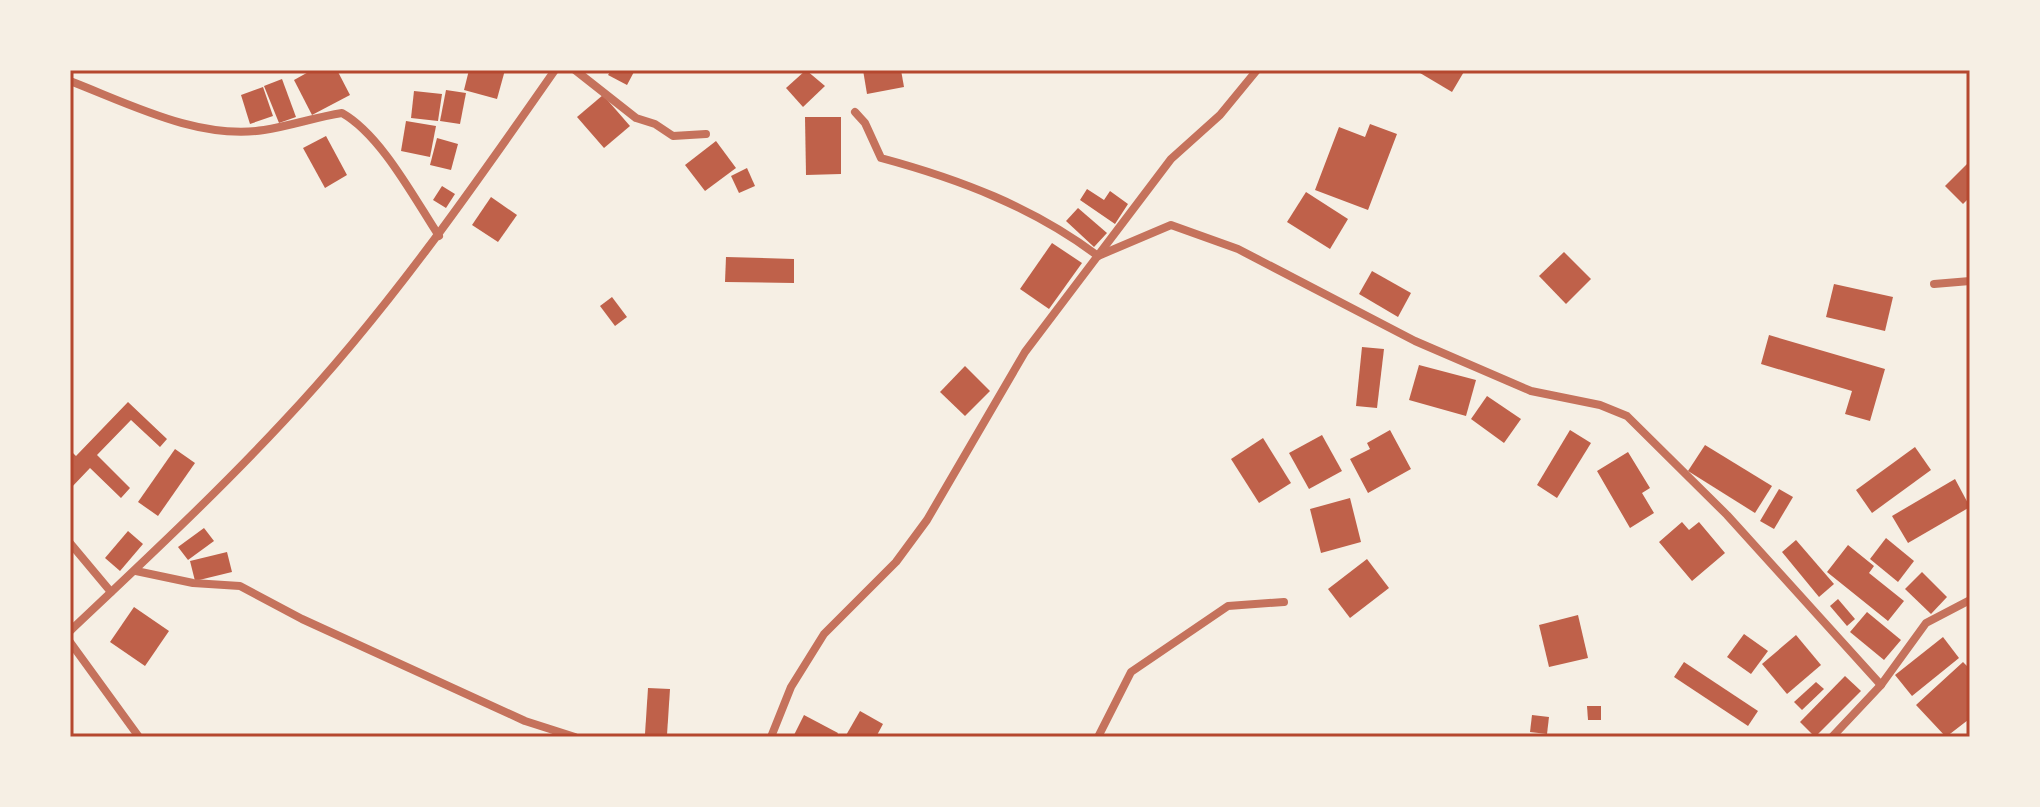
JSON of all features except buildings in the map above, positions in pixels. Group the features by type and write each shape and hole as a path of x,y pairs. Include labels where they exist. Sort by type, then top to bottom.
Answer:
{"street":[{"path":"70,631 136,571 285,421 439,236 555,70"},
{"path":"575,70 636,118 655,124 673,136 706,134"},
{"path":"771,737 791,687 824,634 896,562 927,520 1025,352 1171,159 1220,115 1257,70"},
{"path":"70,81 173,120 226,131 264,130 342,113 356,121 372,140 439,236"},
{"path":"855,112 865,123 881,158 960,181 1059,226 1098,256"},
{"path":"1098,256 1171,225 1238,249 1415,341 1531,391 1600,405 1627,416 1727,515 1881,685"},
{"path":"1934,284 1970,281"},
{"path":"70,543 111,592"},
{"path":"136,571 193,583 240,586 302,619 525,721 575,737"},
{"path":"1832,737 1881,685 1926,623 1970,600"},
{"path":"1098,737 1131,672 1228,606 1284,602"},
{"path":"70,642 139,737"}]}
